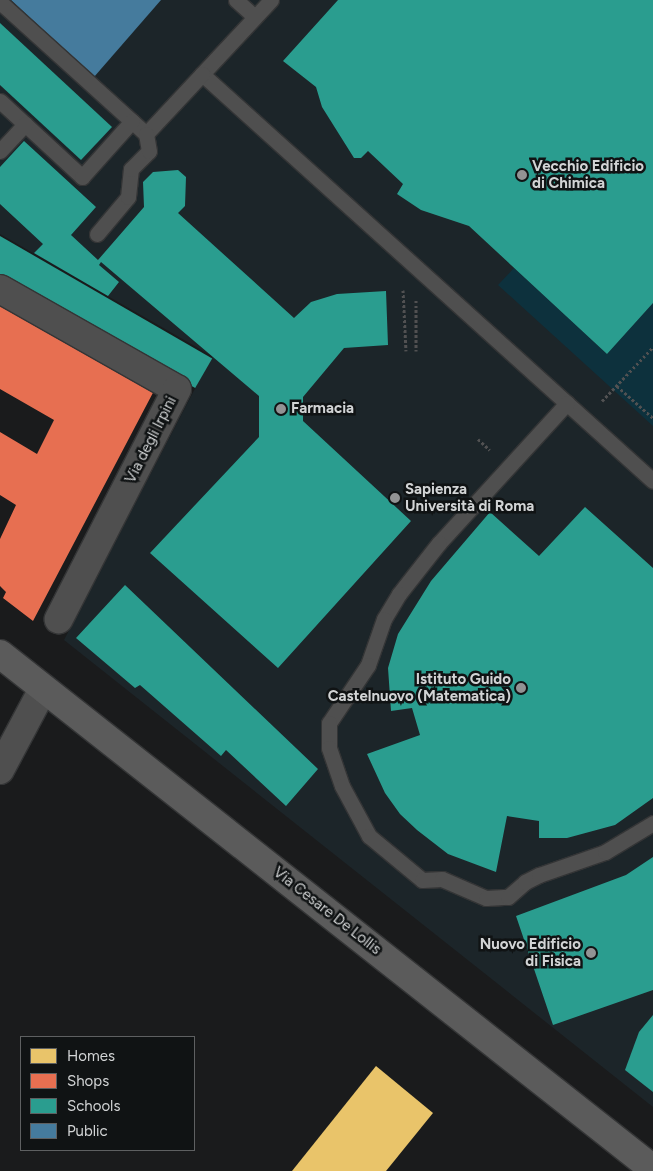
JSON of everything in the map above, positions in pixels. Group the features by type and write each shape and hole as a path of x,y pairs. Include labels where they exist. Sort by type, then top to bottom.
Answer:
{"main road":[{"name":"Via Cesare De Lollis","path":"0,654 653,1169"}],"street":[{"name":"Via degli Irpini","path":"0,290 177,389 59,619"},
{"path":"0,770 43,689"}],"lane":[{"path":"236,0 255,17"},
{"path":"146,134 271,0"},
{"path":"0,2 146,134 148,151 131,169 128,197 97,234"},
{"path":"202,74 653,481"},
{"path":"0,100 82,177 132,121"},
{"path":"0,151 25,124"},
{"path":"567,403 439,543 399,594 384,619 368,665 329,723 329,748 342,786 369,836 422,880 442,880 486,898 508,897 539,875 606,852 653,823"}],"path":[{"path":"406,351 403,289 420,272"},
{"path":"416,351 414,302 432,282"},
{"path":"585,420 653,347"},
{"path":"617,386 653,418"}],"shaded area":[{"name":"Sapienza Università di Roma","path":"0,0 653,0 653,1107 64,640 212,356 0,234"},
{"path":"514,268 607,354 653,303 653,426 498,285"}],"building: Homes":[{"path":"376,1066 433,1113 386,1171 292,1171"}],"building: Shops":[{"path":"0,304 156,387 33,621 3,598 6,592 0,586 0,539 16,505 0,495 0,432 37,454 54,420 0,389"}],"building: Schools":[{"name":"Vecchio Edificio di Chimica","path":"338,0 653,0 653,303 607,354 469,226 421,210 397,194 403,184 368,151 361,158 354,158 322,107 316,87 283,61"},
{"path":"0,23 112,127 81,160 0,85"},
{"name":"Farmacia","path":"24,141 96,207 71,235 98,260 144,207 143,182 153,172 178,170 186,177 185,206 178,213 294,318 311,302 337,294 386,291 388,345 344,348 303,397 303,421 411,521 278,668 150,553 259,437 259,396 101,262 99,265 119,282 108,296 34,253 43,244 0,204 0,167"},
{"path":"0,236 212,358 195,388 0,275"},
{"name":"Istituto Guido Castelnuovo (Matematica)","path":"585,507 653,568 653,798 615,825 567,838 539,838 539,821 507,816 496,872 448,854 417,830 400,814 385,793 367,754 420,735 412,708 391,711 388,668 398,634 431,581 490,512 539,556"},
{"path":"125,585 318,769 286,806 226,750 221,756 140,685 135,688 76,638"},
{"name":"Nuovo Edificio di Fisica","path":"653,857 653,990 553,1025 516,916 626,875"},
{"path":"653,1015 653,1092 625,1070 639,1032"}],"building: Public":[{"path":"11,0 161,0 94,77"}],"place":[{"name":"Vecchio Edificio di Chimica","path":"522,175"},
{"name":"Farmacia","path":"281,409"},
{"name":"Sapienza Università di Roma","path":"395,498"},
{"name":"Istituto Guido Castelnuovo (Matematica)","path":"521,688"},
{"name":"Nuovo Edificio di Fisica","path":"591,953"}]}
